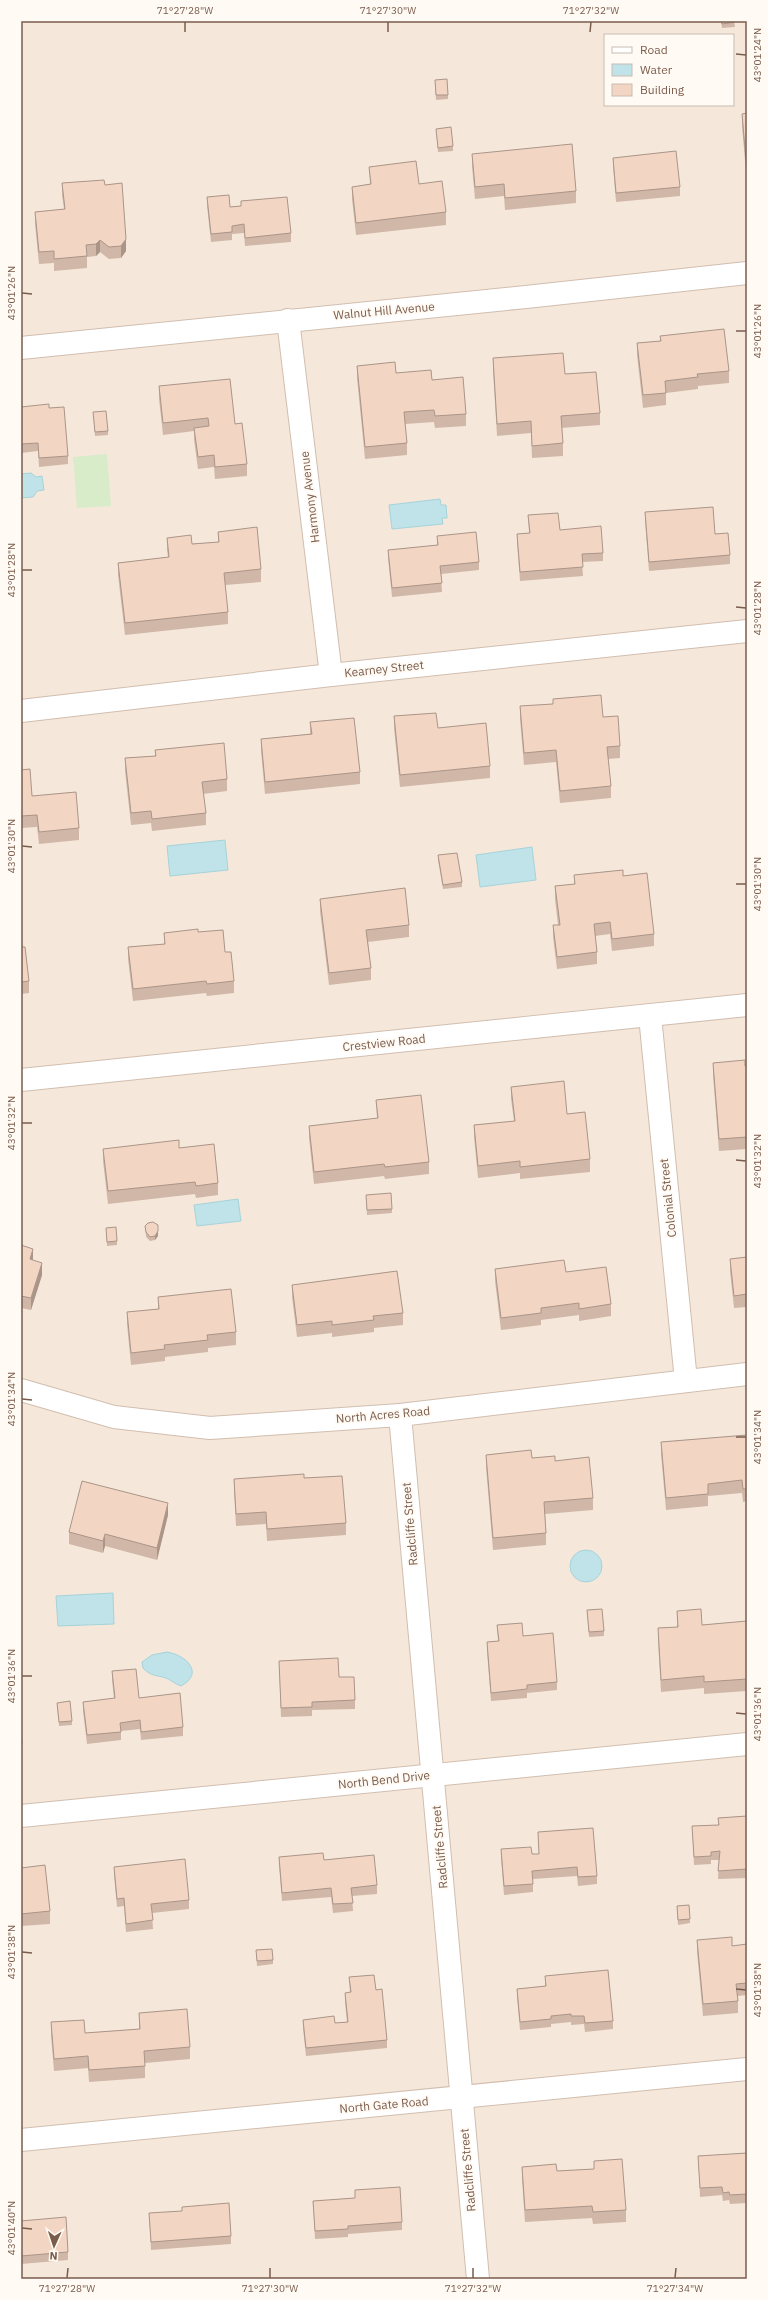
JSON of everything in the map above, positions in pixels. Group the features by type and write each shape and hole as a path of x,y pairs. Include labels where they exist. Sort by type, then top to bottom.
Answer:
{"street":[{"name":"Walnut Hill Avenue","path":"21,348 747,273"},
{"name":"Harmony Avenue","path":"288,320 331,675"},
{"name":"Kearney Street","path":"21,711 331,675 747,631"},
{"name":"Crestview Road","path":"21,1080 747,1005"},
{"name":"Colonial Street","path":"650,1016 686,1381"},
{"name":"North Acres Road","path":"21,1390 114,1417 210,1428 400,1415 747,1374"},
{"name":"Radcliffe Street","path":"400,1415 478,2279"},
{"name":"North Bend Drive","path":"21,1816 747,1744"},
{"name":"North Gate Road","path":"21,2140 747,2069"}],"shaded area":[{"path":"21,21 747,21 747,2279 21,2279"}],"green space":[{"path":"107,454 111,506 77,508 73,457"}],"water":[{"path":"31,473 36,477 42,476 44,490 37,491 33,497 21,498 21,474"},
{"path":"440,499 441,505 446,505 447,518 442,518 443,524 392,529 389,505"},
{"path":"225,840 228,870 170,876 167,846"},
{"path":"532,847 536,880 480,887 476,855"},
{"path":"238,1199 241,1221 197,1226 194,1205"},
{"path":"583,1550 589,1550 599,1557 602,1566 601,1572 595,1579 589,1582 583,1582 573,1575 570,1569 570,1563 577,1553"},
{"path":"113,1593 114,1624 58,1626 56,1596"},
{"path":"167,1652 181,1657 190,1665 192,1676 181,1686 166,1678 151,1674 143,1668 142,1662 152,1655"}],"building":[{"path":"721,21 734,21 735,22 722,24"},
{"path":"447,79 448,95 436,95 435,80"},
{"path":"747,113 747,159 746,160 742,114"},
{"path":"451,127 453,146 438,148 436,129"},
{"path":"572,144 576,191 505,198 504,184 475,187 472,154"},
{"path":"676,151 680,187 616,193 613,158"},
{"path":"416,161 419,184 442,181 446,212 356,223 352,187 371,184 369,167"},
{"path":"104,180 105,185 122,183 126,239 121,246 109,247 100,240 96,244 86,245 87,256 54,259 54,251 39,252 35,212 65,209 62,183"},
{"path":"229,195 230,207 241,206 241,201 287,197 291,233 245,238 244,224 232,226 232,232 211,234 207,197"},
{"path":"724,329 729,371 697,374 698,377 665,381 666,393 643,395 637,343 661,341 660,336"},
{"path":"563,353 565,374 596,372 600,413 561,416 563,443 532,446 531,421 497,424 493,358"},
{"path":"395,362 396,373 431,370 432,380 463,377 466,414 435,416 434,410 404,412 407,443 365,447 357,366"},
{"path":"230,379 235,424 242,423 247,464 215,467 214,455 198,457 194,428 209,426 208,418 163,423 159,386"},
{"path":"49,404 49,408 64,407 68,456 39,458 38,443 21,444 21,407"},
{"path":"106,411 108,431 95,432 93,412"},
{"path":"713,507 715,534 728,533 730,555 649,562 645,512"},
{"path":"558,513 560,530 601,526 603,553 582,554 583,567 520,572 517,534 530,533 528,515"},
{"path":"257,527 261,569 224,573 228,612 125,623 118,563 169,557 167,538 191,535 192,544 219,542 218,532"},
{"path":"476,532 479,562 440,566 442,583 392,588 388,550 438,545 437,536"},
{"path":"601,695 603,717 618,716 620,746 607,747 611,786 560,791 556,750 524,753 520,706 553,704 553,699"},
{"path":"436,713 438,728 486,723 490,766 400,775 394,716"},
{"path":"354,718 360,772 265,782 261,739 312,734 310,722"},
{"path":"224,743 227,779 202,782 206,813 152,819 151,811 131,813 125,758 156,756 155,750"},
{"path":"30,769 32,796 76,792 79,828 39,832 37,815 21,816 21,770"},
{"path":"457,853 462,882 443,885 438,855"},
{"path":"623,870 623,876 647,873 654,934 612,939 610,922 594,924 597,952 557,957 553,925 560,925 555,886 575,884 574,875"},
{"path":"405,888 409,925 366,930 371,968 329,973 320,899"},
{"path":"198,929 198,932 223,930 225,952 231,952 234,981 207,984 206,981 133,989 128,947 165,944 164,933"},
{"path":"21,947 25,947 29,981 21,982"},
{"path":"745,1060 745,1066 747,1066 747,1137 719,1139 713,1063"},
{"path":"564,1081 567,1114 585,1112 590,1159 520,1167 520,1161 478,1166 474,1125 515,1121 511,1087"},
{"path":"421,1095 429,1162 385,1167 384,1164 314,1172 309,1126 378,1118 376,1100"},
{"path":"179,1140 179,1148 214,1144 218,1183 196,1186 195,1182 108,1191 103,1149"},
{"path":"391,1193 392,1209 367,1210 366,1195"},
{"path":"153,1222 158,1225 158,1231 155,1236 150,1237 146,1232 145,1226 148,1223"},
{"path":"116,1227 117,1241 107,1242 106,1228"},
{"path":"21,1245 33,1249 30,1259 42,1263 31,1298 21,1296"},
{"path":"747,1257 747,1294 734,1296 730,1259"},
{"path":"564,1260 566,1272 606,1267 611,1304 579,1309 579,1303 541,1308 541,1313 501,1318 495,1269"},
{"path":"397,1271 403,1313 373,1316 374,1320 332,1325 332,1321 297,1325 292,1285"},
{"path":"231,1289 236,1332 207,1335 208,1340 164,1345 165,1349 131,1353 127,1312 159,1309 158,1297"},
{"path":"747,1435 747,1489 743,1489 742,1480 708,1484 708,1494 666,1498 661,1442"},
{"path":"531,1450 532,1458 555,1456 555,1461 589,1457 593,1498 544,1502 546,1533 493,1538 486,1455"},
{"path":"304,1474 304,1478 342,1476 346,1523 267,1529 266,1512 236,1514 234,1479"},
{"path":"82,1481 168,1503 157,1548 105,1534 103,1541 69,1532"},
{"path":"602,1609 604,1631 589,1632 587,1610"},
{"path":"701,1609 702,1625 747,1621 747,1679 704,1682 704,1676 661,1680 658,1628 678,1627 677,1611"},
{"path":"522,1623 523,1636 553,1633 557,1682 527,1685 527,1689 491,1693 487,1642 499,1641 497,1625"},
{"path":"338,1658 339,1677 354,1677 355,1700 312,1702 312,1707 281,1708 279,1661"},
{"path":"136,1669 139,1698 180,1693 183,1727 141,1732 140,1720 120,1723 121,1732 87,1735 83,1702 115,1698 112,1671"},
{"path":"70,1701 72,1721 59,1722 57,1703"},
{"path":"747,1816 747,1869 718,1871 720,1851 711,1852 711,1856 694,1857 692,1826 719,1825 718,1818"},
{"path":"593,1828 597,1876 578,1877 577,1867 532,1871 533,1884 504,1886 501,1849 531,1847 532,1854 539,1854 538,1832"},
{"path":"323,1853 324,1860 374,1855 377,1885 351,1888 353,1903 333,1904 331,1888 282,1893 279,1857"},
{"path":"185,1859 189,1900 151,1904 153,1920 126,1924 124,1898 117,1899 114,1867"},
{"path":"45,1865 50,1911 21,1914 21,1868"},
{"path":"689,1905 690,1919 678,1920 677,1906"},
{"path":"732,1937 732,1946 747,1944 747,1983 736,1984 738,2001 703,2004 697,1940"},
{"path":"272,1949 273,1960 257,1961 256,1950"},
{"path":"608,1970 613,2021 585,2023 584,2016 571,2016 571,2014 551,2016 551,2019 520,2022 517,1989 546,1986 545,1976"},
{"path":"374,1975 376,1990 382,1989 387,2040 306,2048 303,2020 334,2016 335,2023 348,2022 345,1993 351,1992 349,1977"},
{"path":"187,2009 190,2047 144,2051 145,2066 89,2070 88,2056 54,2059 51,2022 84,2020 85,2033 140,2029 139,2013"},
{"path":"747,2153 747,2194 730,2195 729,2192 723,2193 722,2187 700,2188 698,2156"},
{"path":"622,2159 626,2210 593,2212 592,2206 525,2210 522,2167 556,2164 557,2171 594,2169 594,2161"},
{"path":"400,2187 402,2222 348,2226 348,2229 315,2231 313,2201 355,2198 355,2190"},
{"path":"229,2203 231,2236 151,2242 149,2213 182,2211 182,2207"},
{"path":"66,2217 68,2252 21,2256 21,2221"}]}
